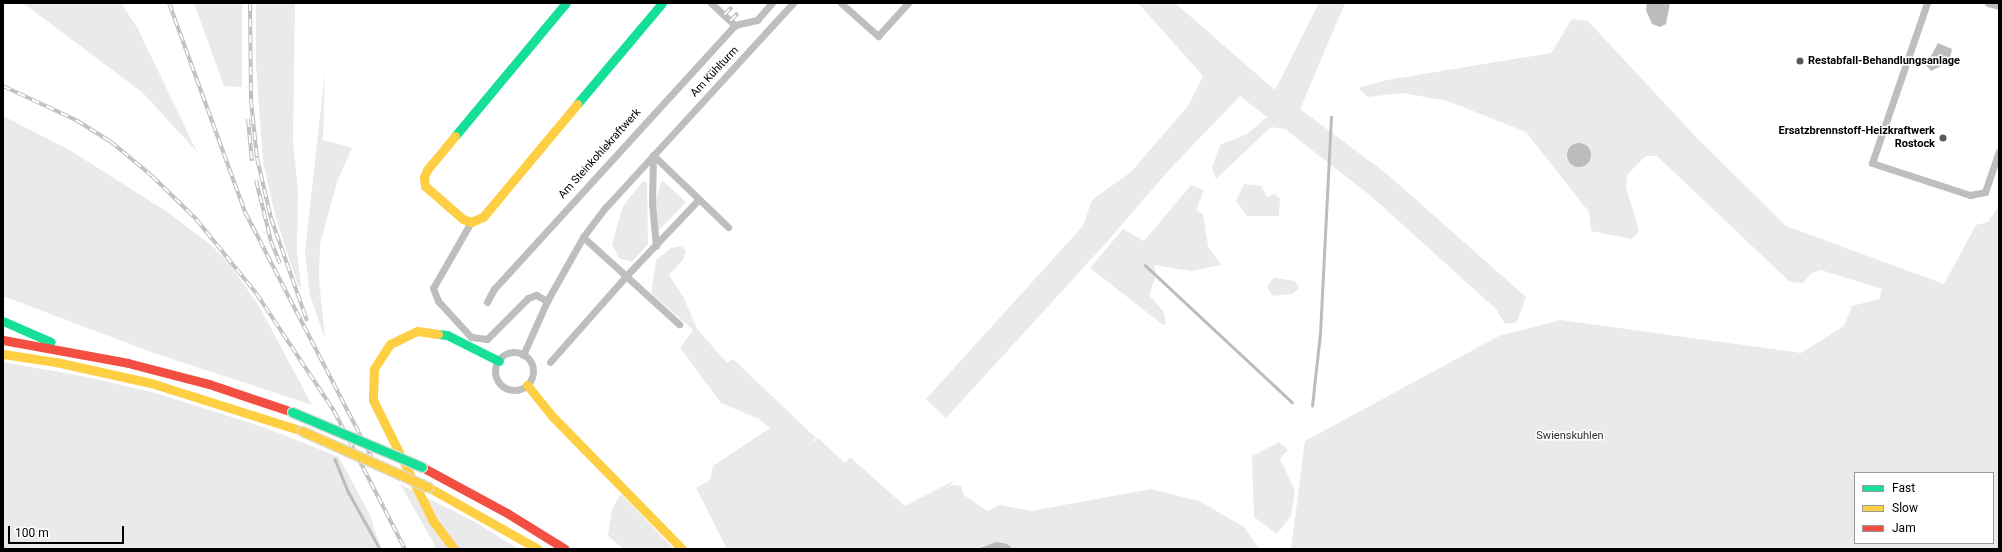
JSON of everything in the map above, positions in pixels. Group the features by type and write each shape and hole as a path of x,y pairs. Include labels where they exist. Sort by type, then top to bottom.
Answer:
{"main road":[{"path":"566,3 427,170 424,178 425,186 471,222 483,217 662,3"},
{"path":"3,321 77,352"},
{"path":"454,549 433,521 379,416 372,400 374,369 380,356 390,344 403,336 417,331 447,335 499,361"},
{"path":"3,340 77,352 175,375 292,412 357,438 422,467 507,513 565,549"},
{"path":"3,354 56,362 151,383 232,406 302,431 428,487 538,549"},
{"path":"527,385 552,415 682,549"}],"street":[{"path":"711,3 735,25 757,20 772,3"},
{"name":"Am Kühlturm","path":"523,354 547,302 584,237 606,207 793,3"},
{"path":"841,3 878,36 908,3"},
{"path":"1926,3 1872,163 1970,195 1985,192 1999,151"},
{"path":"1988,3 1999,6"},
{"name":"Am Steinkohlekraftwerk","path":"486,302 494,289 735,25"},
{"path":"653,155 728,227"},
{"path":"653,155 652,203 656,246"},
{"path":"550,362 626,276 699,199"},
{"path":"471,222 433,288 438,301 471,337 488,339 528,298 536,295 547,302"},
{"path":"584,237 679,324"},
{"path":"507,354 523,354 533,369 527,385 516,390 504,387 496,377 499,361 507,354"}],"green space":[{"path":"23,3 121,3 137,27 197,152 143,93"},
{"path":"194,3 242,3 242,87 224,86"},
{"path":"256,3 295,3 293,142 298,190 297,251 301,287 298,286 275,215 263,162 256,65"},
{"path":"1138,3 1175,3 1275,90 1319,3 1345,3 1300,109 1387,174 1526,297 1517,322 1505,324 1496,309 1372,197 1285,129 1271,127 1216,179 1212,168 1220,145 1247,134 1267,117 1240,96 1169,170 1105,244 946,418 926,399 1083,226 1092,200 1131,172 1188,106 1203,76"},
{"name":"Swienskuhlen","path":"1572,19 1588,21 1697,138 1786,226 1944,284 1976,225 1988,222 1999,206 1999,549 1291,549 1305,441 1499,336 1560,320 1801,353 1844,326 1852,306 1879,299 1882,289 1821,270 1812,273 1803,283 1790,282 1657,156 1646,156 1627,175 1626,187 1639,231 1632,239 1591,231 1589,212 1526,132 1448,101 1402,93 1367,97 1359,88 1387,80 1551,53"},
{"path":"325,72 323,140 352,148 337,182 320,244 319,278 325,339 310,295 305,252"},
{"path":"3,116 66,148 166,211 211,245 229,263 259,306 312,405 151,352 3,296"},
{"path":"662,180 686,202 658,231 654,205"},
{"path":"643,181 647,183 648,244 632,262 619,258 612,244 623,206"},
{"path":"1244,184 1261,186 1267,197 1274,194 1280,198 1279,216 1247,216 1236,201"},
{"path":"1191,185 1204,190 1196,210 1203,214 1208,246 1221,265 1191,271 1154,265 1156,275 1149,295 1164,312 1166,324 1163,325 1090,268 1123,229 1144,241"},
{"path":"682,246 686,251 683,260 669,275 684,298 697,329 727,363 733,359 816,438 808,446 818,438 845,463 850,457 905,506 955,480 950,485 961,486 964,495 987,511 1000,505 1031,511 1151,489 1199,501 1244,527 1259,549 1013,549 1007,544 983,545 976,549 727,549 696,488 710,480 713,466 770,428 759,419 721,403 680,348 693,330 651,293 656,260 671,248"},
{"path":"1274,278 1295,281 1299,288 1293,294 1272,296 1267,286"},
{"path":"3,362 92,378 159,394 266,428 339,457 370,515 381,549 3,549"},
{"path":"1279,442 1288,450 1280,459 1295,490 1291,516 1277,534 1254,517 1252,456"},
{"path":"400,484 477,523 518,549 437,549"},
{"path":"621,494 674,549 624,549 608,536 612,509"}],"shaded area":[{"path":"1647,3 1670,3 1666,24 1660,27 1652,24 1646,10"},
{"path":"1938,43 1952,49 1949,62 1931,71 1926,65"},
{"path":"1574,143 1584,143 1591,150 1591,160 1584,167 1574,167 1567,160 1567,150"},
{"path":"997,542 1007,544 1013,549 976,549"}],"waterway":[{"path":"1312,406 1320,334 1331,117"},
{"path":"1145,265 1292,402"},
{"path":"335,459 349,493 380,549"}],"railway":[{"path":"169,3 245,212 372,458"},
{"path":"250,3 251,100 257,158 271,218 307,321"},
{"path":"724,15 732,7"},
{"path":"730,21 738,13"},
{"path":"3,86 76,120 110,141 152,176 196,219 256,293 334,411 405,549"},
{"path":"248,119 252,161"},
{"path":"256,180 271,241 280,263"}],"traffic: fast":[{"path":"455,136 566,3"},
{"path":"577,104 662,3"},
{"path":"3,321 51,342"},
{"path":"438,334 447,335 499,361"},
{"path":"292,412 422,467"}],"traffic: slow":[{"path":"455,136 427,170 424,177 425,186 463,219 471,222 483,217 577,104"},
{"path":"438,334 417,331 390,344 374,369 373,400 433,521 454,549"},
{"path":"3,354 56,362 151,383 302,431"},
{"path":"527,385 551,415 682,549"},
{"path":"302,431 428,487"},
{"path":"428,487 538,549"}],"traffic: jam":[{"path":"3,340 128,363 209,384 292,412"},
{"path":"422,467 507,513 565,549"}],"place":[{"name":"Restabfall-Behandlungsanlage","path":"1800,61"},
{"name":"Ersatzbrennstoff-Heizkraftwerk Rostock","path":"1943,138"}]}
